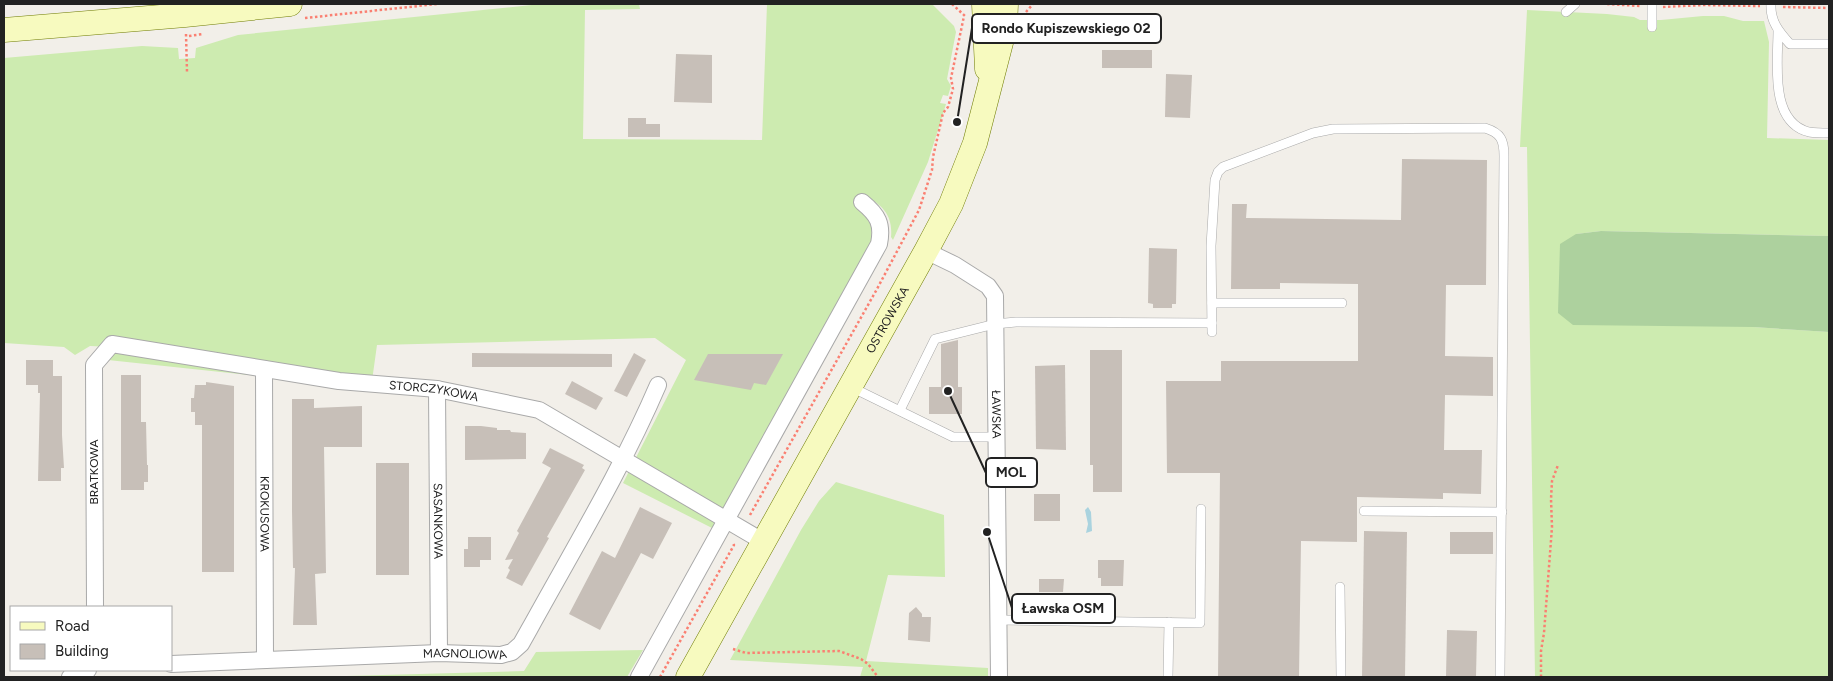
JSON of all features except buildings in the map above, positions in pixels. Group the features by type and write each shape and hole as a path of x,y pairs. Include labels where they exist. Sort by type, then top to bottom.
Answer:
{"main road":[{"path":"4,30 290,4"},
{"name":"OSTROWSKA","path":"984,4 989,90"},
{"name":"OSTROWSKA","path":"688,677 926,251 950,204 975,143 1005,27 1006,4"}],"street":[{"path":"639,677 879,244 882,232 879,220 872,210 862,202"},
{"name":"ŁAWSKA","path":"926,251 988,286 995,296 999,677"},
{"name":"STORCZYKOWA","path":"112,344 338,381 437,389 539,410 727,520"},
{"name":"BRATKOWA","path":"95,606 94,365 112,344"},
{"name":"KROKUSOWA","path":"264,369 265,660"},
{"name":"MAGNOLIOWA","path":"172,664 439,653 500,655 512,652 521,644 624,459 658,385"},
{"name":"SASANKOWA","path":"437,389 439,653"},
{"path":"727,520 764,542"},
{"path":"70,677 85,671"}],"lane":[{"path":"1566,12 1575,4"},
{"path":"1652,5 1652,27"},
{"path":"1768,7 1778,31 1790,44 1829,44"},
{"path":"1778,31 1778,89 1785,113 1801,129 1810,132 1829,133"},
{"path":"900,410 935,339 995,324 1016,322 1212,327 1211,246 1215,180 1218,172 1223,167 1320,131 1333,129 1485,128 1493,130 1504,144 1500,677"},
{"path":"1212,303 1342,303"},
{"path":"850,387 953,437 996,437"},
{"path":"999,620 1200,623 1201,509"},
{"path":"1364,510 1502,512"},
{"path":"1340,587 1341,677"},
{"path":"1168,677 1169,622"}],"path":[{"path":"1607,4 1829,8"},
{"path":"185,15 187,72"},
{"path":"1541,677 1541,652 1552,527 1550,499 1552,481 1558,465"},
{"path":"660,677 734,545 731,537"},
{"path":"733,649 746,653 839,652 861,659 868,664 878,677"}],"green space":[{"path":"541,4 639,4 640,9 585,10 583,139 762,140 767,4 932,4 954,26 956,32 947,79 951,86 948,96 943,95 940,103 946,104 928,162 893,240 886,212 877,203 865,196 872,233 870,246 714,529 623,483 686,360 655,338 377,345 371,388 108,360 112,347 90,346 75,355 64,347 4,343 4,58 142,46 178,48 179,59 195,58 196,48 238,35"},
{"path":"1527,10 1607,14 1634,17 1640,20 1724,16 1743,21 1764,21 1769,42 1767,138 1829,140 1829,236 1601,231 1576,234 1753,327 1829,332 1829,677 1535,677 1527,147 1520,147"},
{"path":"1601,231 1829,236 1829,332 1753,327 1573,325 1558,313 1560,244 1576,234"},
{"path":"836,482 944,515 945,577 888,575 866,661 988,668 988,677 860,677 863,667 730,660 801,530 819,501"},
{"path":"643,650 627,677 310,677 524,671 536,652"}],"water":[{"path":"1088,507 1091,512 1092,531 1086,533 1088,524 1085,510"}],"place":[{"name":"Rondo Kupiszewskiego 02","path":"957,122"},
{"name":"MOL","path":"948,391"},
{"name":"Ławska OSM","path":"987,532"}]}
